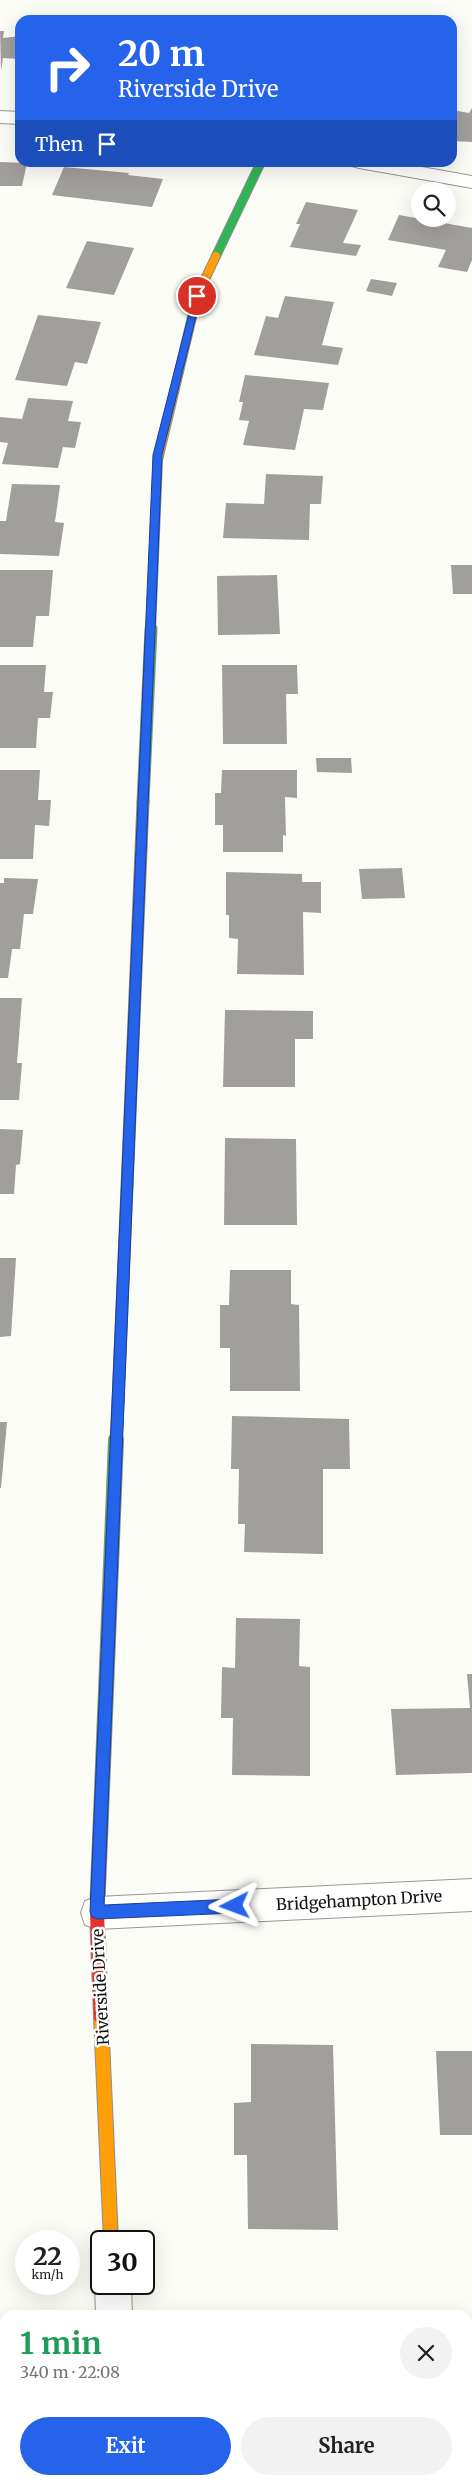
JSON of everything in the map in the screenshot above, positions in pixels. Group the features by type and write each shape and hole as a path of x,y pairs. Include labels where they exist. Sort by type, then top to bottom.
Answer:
{"street":[{"path":"0,117 15,118"},
{"name":"Riverside Drive","path":"111,2230 97,1912 158,455 197,296 259,167"},
{"path":"387,167 472,182"},
{"name":"Bridgehampton Drive","path":"97,1912 472,1895"},
{"path":"113,2295 114,2310"}],"building":[{"path":"0,31 4,31 3,38 15,37 15,59 3,58 1,71"},
{"path":"472,108 472,142 457,141 457,111 469,113"},
{"path":"0,162 15,163 15,167 26,167 22,186 0,186"},
{"path":"64,167 129,173 128,175 163,179 152,207 52,195"},
{"path":"306,202 358,210 343,243 361,245 356,256 290,247 300,224 296,224"},
{"path":"399,215 411,217 411,227 456,227 456,225 472,228 472,260 467,272 438,267 446,250 388,240"},
{"path":"87,241 134,248 114,295 66,288"},
{"path":"371,279 397,283 392,296 366,291"},
{"path":"285,296 334,302 322,345 343,348 338,365 254,355 266,316 278,318"},
{"path":"38,315 101,322 87,364 75,362 67,386 15,380"},
{"path":"245,375 329,383 323,410 304,409 295,450 243,445 249,421 239,420 243,402 239,402"},
{"path":"28,398 73,401 68,421 81,422 75,448 63,447 58,468 2,464 8,443 0,442 0,417 22,419"},
{"path":"266,474 323,476 321,504 310,504 309,540 223,538 226,503 264,504"},
{"path":"12,484 60,485 55,522 64,523 59,556 0,554 0,521 6,521"},
{"path":"451,565 472,565 472,594 453,594"},
{"path":"0,570 53,570 49,616 36,616 33,647 0,647"},
{"path":"277,575 280,634 218,635 217,576"},
{"path":"0,665 46,665 44,692 53,692 50,718 38,718 36,748 0,748"},
{"path":"222,665 297,665 298,694 286,694 287,744 223,744"},
{"path":"316,758 351,758 352,773 317,772"},
{"path":"0,770 40,770 38,800 51,800 49,826 35,825 33,859 0,859"},
{"path":"222,770 297,770 297,798 285,797 286,836 283,835 283,852 223,852 223,825 215,825 215,793 221,793"},
{"path":"402,868 405,898 362,899 359,869"},
{"path":"226,872 302,874 302,882 321,882 321,913 303,912 304,975 237,974 238,939 229,938 229,915 226,915"},
{"path":"4,878 38,879 33,914 24,914 20,949 12,949 8,978 0,978 0,883 4,883"},
{"path":"0,998 22,998 17,1063 22,1063 19,1100 0,1100"},
{"path":"225,1010 313,1011 313,1039 295,1039 295,1087 223,1087"},
{"path":"0,1129 23,1130 20,1164 16,1165 14,1194 0,1194"},
{"path":"225,1138 296,1139 297,1225 224,1225"},
{"path":"0,1258 16,1258 11,1336 0,1337"},
{"path":"230,1270 291,1270 291,1304 299,1305 300,1391 230,1391 230,1348 220,1348 220,1305 229,1305"},
{"path":"232,1416 349,1419 350,1469 323,1469 323,1554 244,1552 245,1524 238,1524 239,1469 231,1469"},
{"path":"0,1422 7,1422 1,1488 0,1488"},
{"path":"236,1618 300,1619 299,1666 310,1667 310,1776 232,1775 233,1718 221,1718 222,1667 235,1668"},
{"path":"467,1674 472,1674 472,1773 396,1775 391,1709 470,1708"},
{"path":"251,2044 333,2045 338,2230 248,2229 247,2155 234,2155 234,2103 251,2102"},
{"path":"436,2051 472,2051 472,2135 440,2135"}],"traffic: fast":[{"path":"216,256 259,167"},
{"path":"143,802 158,460"},
{"path":"101,1815 118,1402"}],"traffic: slow":[{"path":"158,460 197,296 216,256"},
{"path":"132,1067 143,802"},
{"path":"101,2017 111,2230"}],"traffic: jam":[{"path":"118,1402 132,1067"},
{"path":"101,1815 97,1913 101,2017"}],"route":[{"path":"197,296 158,455 97,1912 235,1906"}]}
